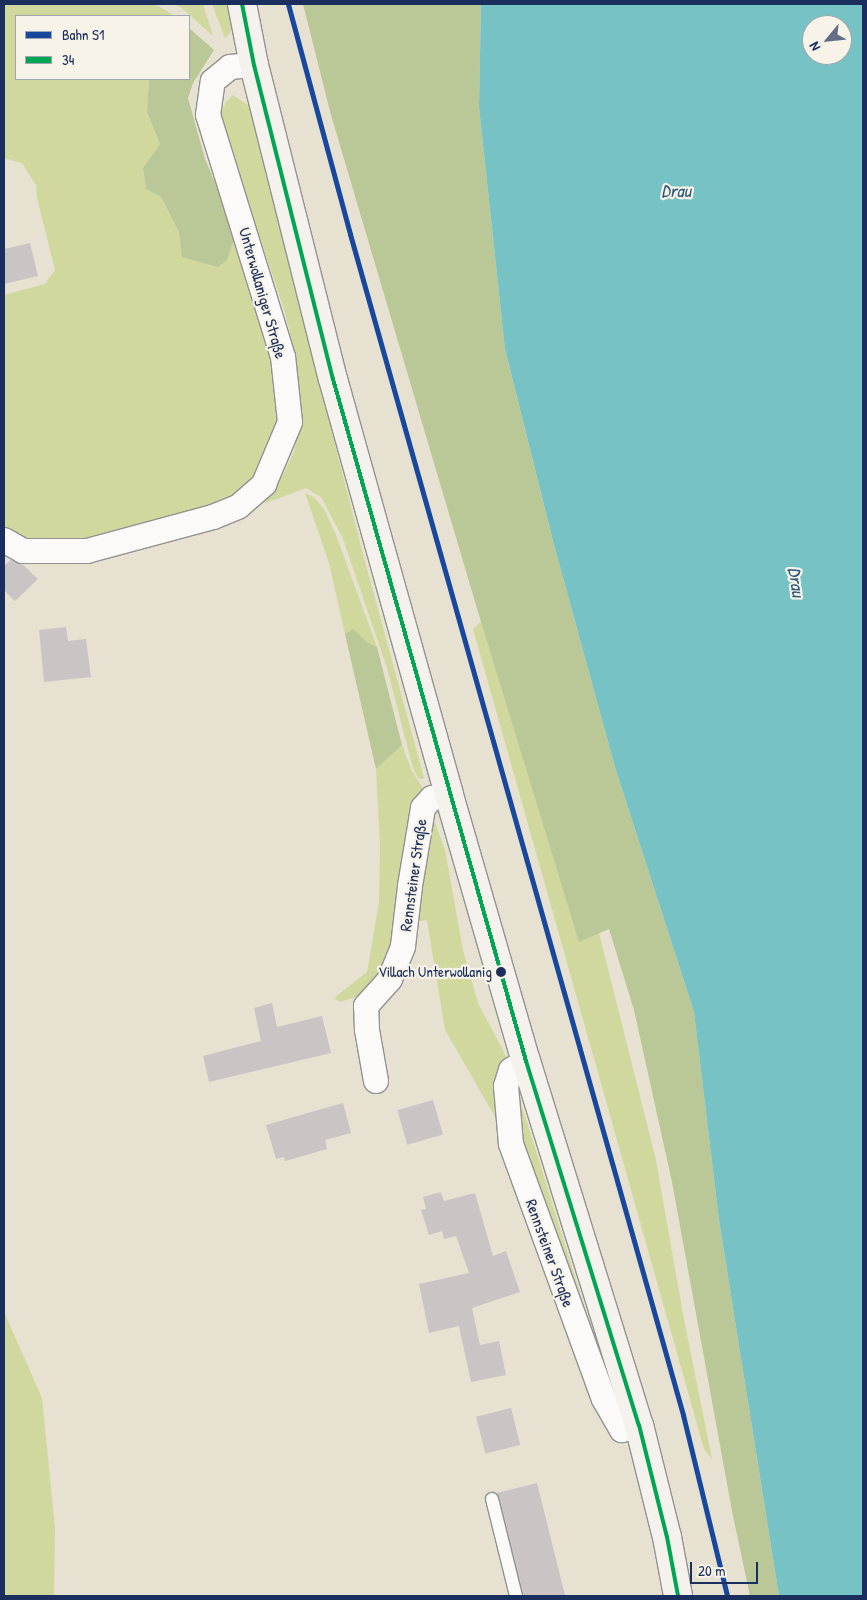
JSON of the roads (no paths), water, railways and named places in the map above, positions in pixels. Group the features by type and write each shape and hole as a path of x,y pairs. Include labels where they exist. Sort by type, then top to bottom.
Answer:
{"main road":[{"name":"Rennsteiner Straße","path":"242,4 254,65 333,380 448,795 526,1061 639,1425 667,1537 678,1596"}],"street":[{"name":"Unterwollaniger Straße","path":"4,540 24,551 87,551 212,517 238,508 264,484 290,422 283,357 208,115 213,81 230,67 254,65"},
{"name":"Rennsteiner Straße","path":"376,1081 367,1030 366,1006 390,979 404,946 410,886 423,808 432,798 448,795"},
{"name":"Rennsteiner Straße","path":"526,1061 511,1070 506,1086 510,1144 604,1399 622,1430 639,1425"}],"lane":[{"path":"492,1499 516,1596"}],"water":[{"name":"Drau","path":"481,4 863,4 863,1596 779,1596 719,1220 694,1012 615,767 553,541 505,349 479,107"}],"rail line":[{"name":"S1","path":"288,4 350,234 683,1415 727,1596"}],"place":[{"name":"Villach Unterwollanig","path":"501,972"}]}
